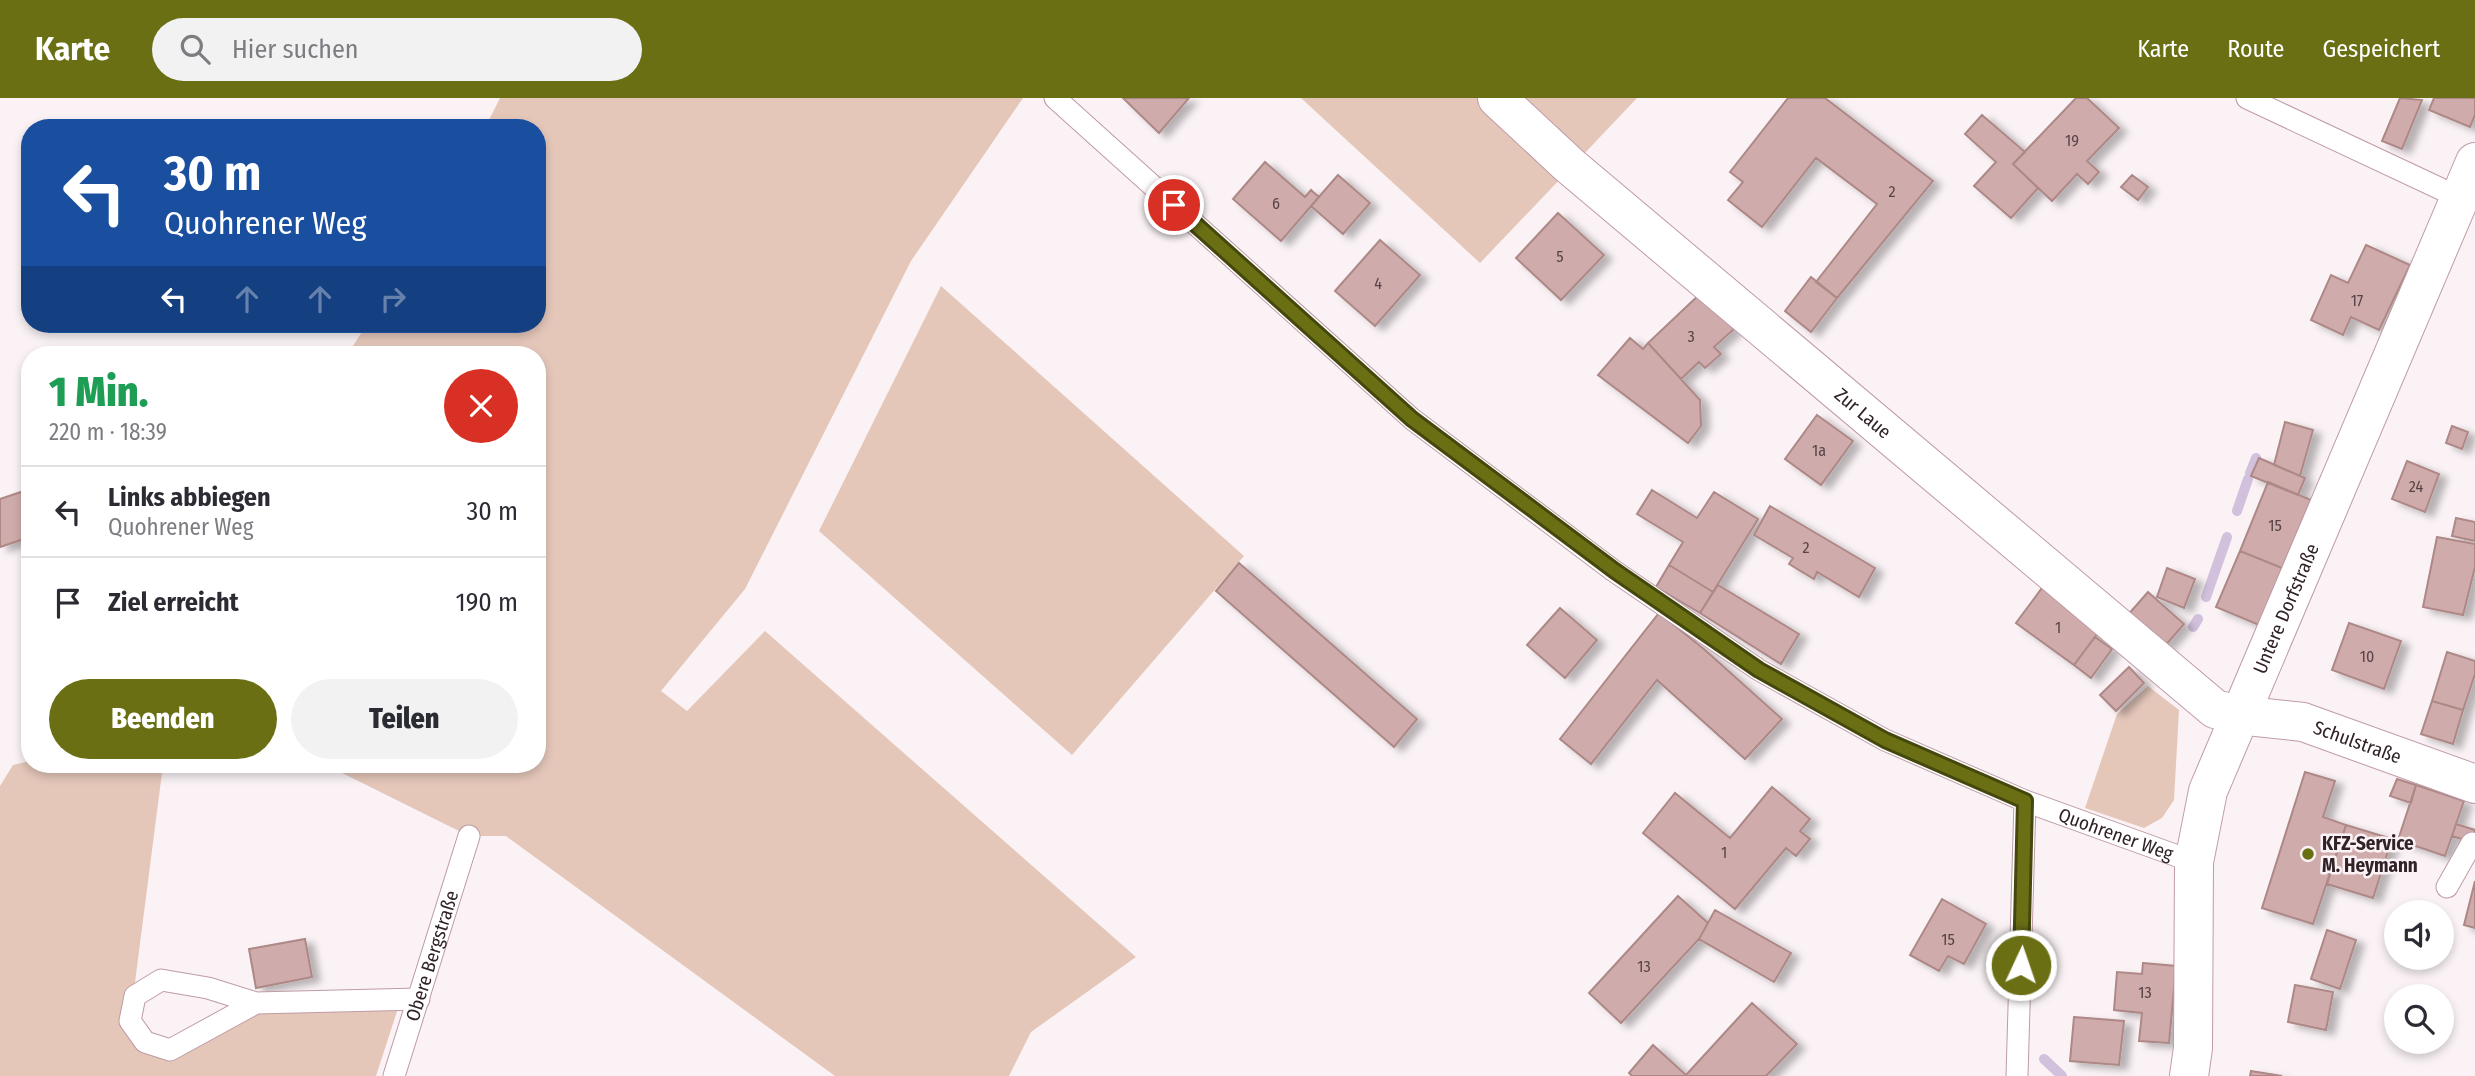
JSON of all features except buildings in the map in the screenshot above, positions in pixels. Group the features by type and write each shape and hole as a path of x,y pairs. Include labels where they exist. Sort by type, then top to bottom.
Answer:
{"street":[{"name":"Zur Laue","path":"1497,98 1569,165 2215,709 2238,715"},
{"name":"Untere Dorfstraße","path":"2189,1076 2193,1048 2194,862 2208,791 2475,162"},
{"name":"Schulstraße","path":"2238,715 2303,722 2475,784"}],"lane":[{"name":"Quohrener Weg","path":"1055,98 1412,419 1603,563 1759,670 1885,740 2025,801 2194,862"},
{"path":"2247,98 2458,197"},
{"path":"2017,1076 2025,801"},
{"name":"Obere Bergstraße","path":"394,1076 469,836"},
{"path":"2447,887 2472,843"},
{"path":"256,1003 170,1050 145,1042 130,1021 135,996 161,980 208,988 256,1003 419,999"}],"shaded area":[{"path":"500,98 1023,98 911,261 745,589 661,691 687,711 765,631 1136,957 1031,1032 1009,1076 835,1076 506,836 469,836 342,773 546,773 546,346 353,346 361,333 546,333 546,119 490,119"},
{"path":"1301,98 1483,98 1565,174 1480,263"},
{"path":"1520,98 1637,98 1582,156"},
{"path":"941,286 1244,556 1072,755 819,531"},
{"path":"2148,686 2179,710 2174,800 2162,818 2144,828 2085,808 2117,714"},
{"path":"21,763 21,773 162,773 130,1021 170,1050 256,1003 401,999 376,1076 0,1076 0,786 13,765"}],"waterway":[{"path":"2250,473 2256,458"},
{"path":"2237,511 2248,479"},
{"path":"2206,597 2227,537"},
{"path":"2193,627 2198,619"},
{"path":"2044,1059 2062,1076"}],"place":[{"name":"KFZ-Service M. Heymann","path":"2308,854"}],"route":[{"path":"1174,205 1412,419 1479,472 1615,571 1759,670 1885,740 2025,801 2021,965"}]}
